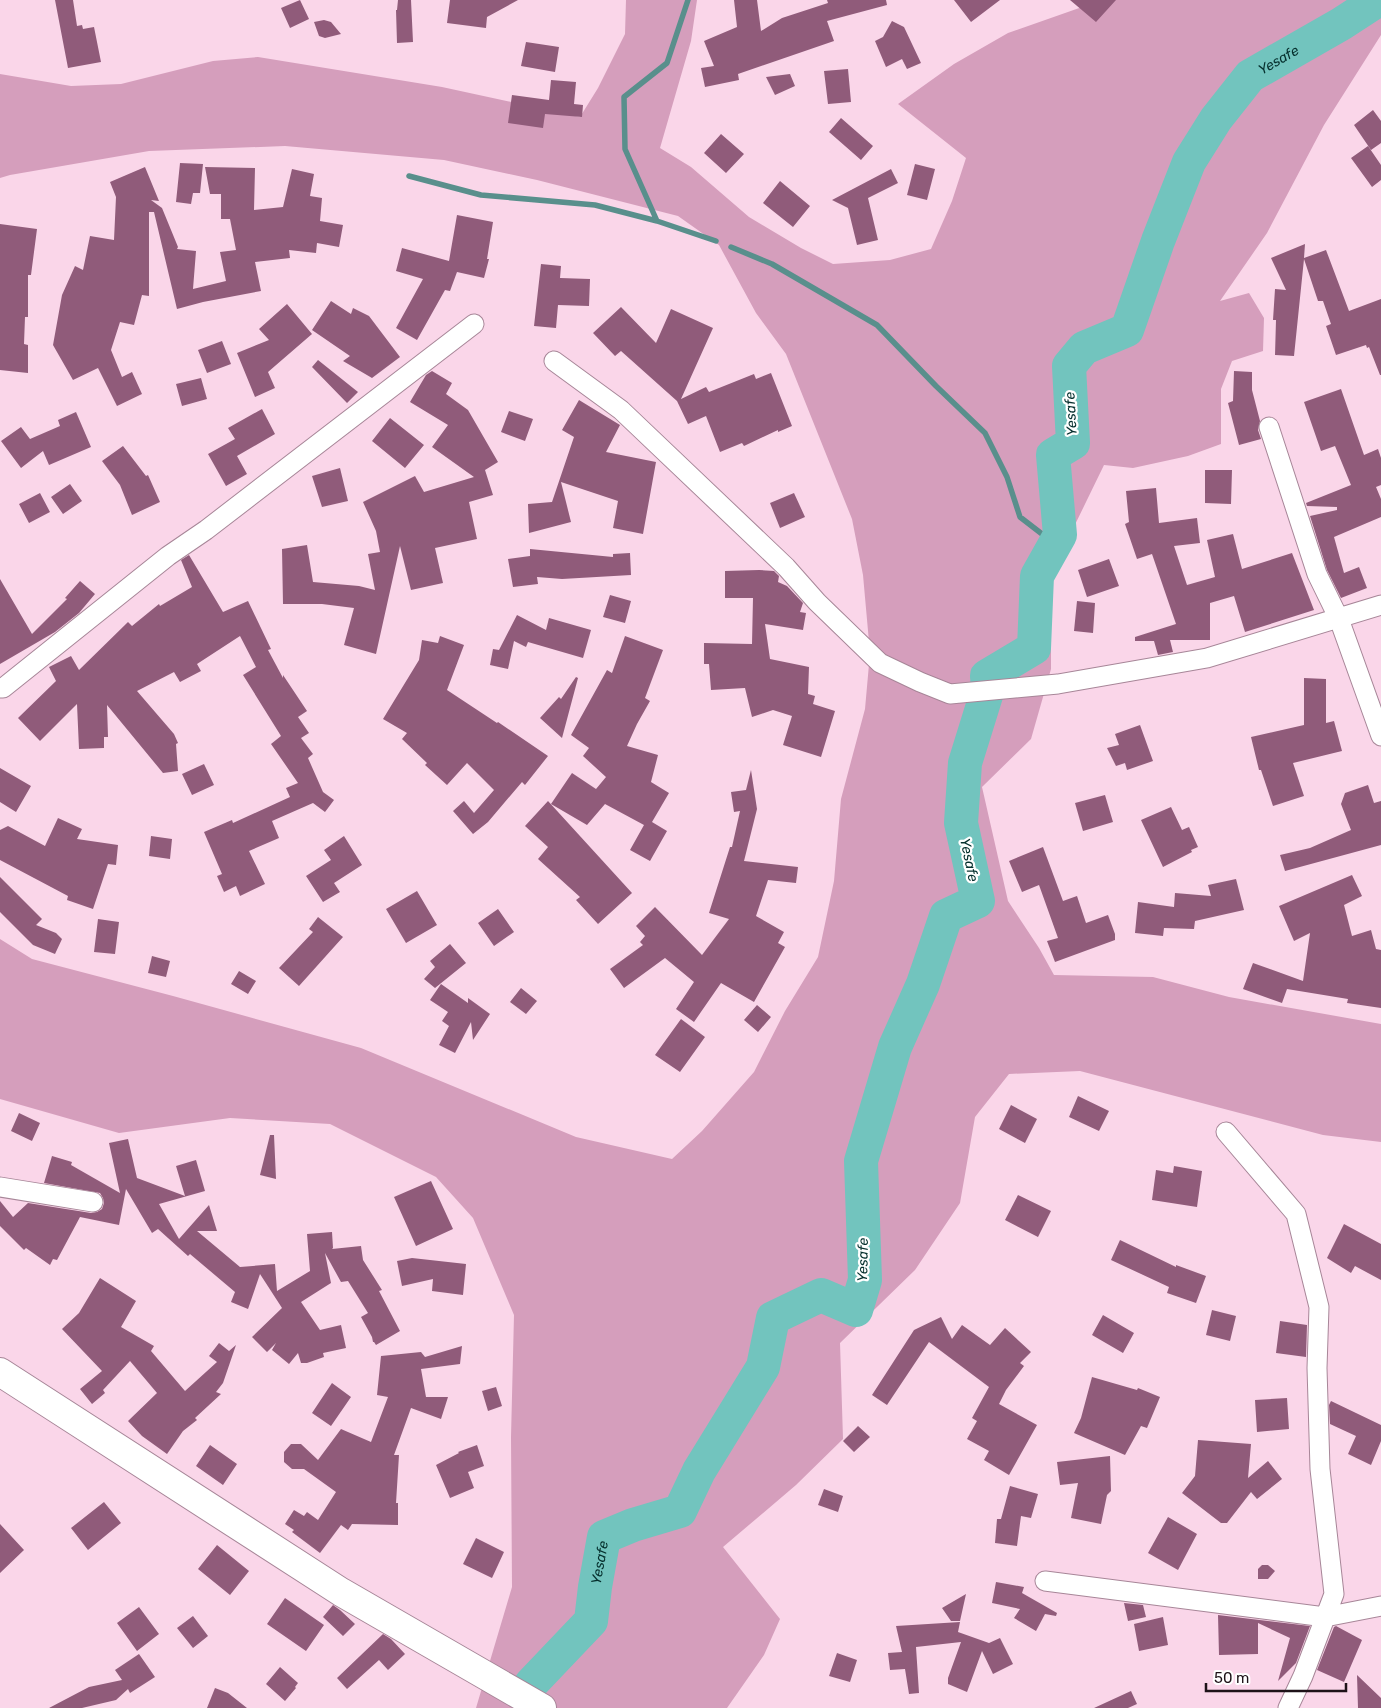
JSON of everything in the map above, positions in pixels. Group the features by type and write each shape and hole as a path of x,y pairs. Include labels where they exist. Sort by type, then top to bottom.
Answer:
{"street":[{"path":"0,688 3,688 168,556 206,530 474,324"},
{"path":"554,361 621,410 786,567 817,602 880,663 950,694 1058,684 1207,658 1381,605"},
{"path":"1269,427 1317,574 1339,619 1381,736"},
{"path":"1226,1132 1296,1214 1319,1307 1317,1368 1320,1469 1334,1594 1303,1676 1288,1708"},
{"path":"0,1187 93,1202"},
{"path":"0,1372 341,1592 542,1708"},
{"path":"1045,1580 1325,1617 1381,1606"}],"shaded area":[{"path":"626,0 697,0 691,41 660,148 691,167 749,217 801,248 833,264 890,260 931,249 952,201 966,158 898,104 954,64 1008,33 1102,0 1381,0 1381,35 1324,125 1267,233 1220,301 1249,293 1264,318 1263,351 1232,361 1221,389 1221,444 1188,456 1133,468 1104,465 1051,574 1051,669 1031,739 982,787 1008,901 1039,948 1054,975 1153,977 1229,997 1381,1024 1381,1142 1323,1135 1080,1071 1009,1074 975,1117 960,1203 915,1270 840,1343 843,1439 796,1485 723,1547 780,1619 764,1655 727,1708 476,1708 512,1587 511,1437 514,1315 473,1218 436,1177 330,1124 230,1118 119,1133 0,1099 0,939 32,959 361,1048 576,1137 672,1159 702,1131 754,1072 785,1011 818,957 834,881 841,799 865,709 870,653 863,575 852,519 786,354 756,313 719,245 678,216 537,180 444,160 285,146 149,151 0,178 0,74 71,86 121,84 213,61 258,57 442,87 580,117 598,88 625,34"}],"building":[{"path":"55,0 73,0 77,26 82,25 83,29 94,27 101,62 68,68"},
{"path":"300,0 309,19 290,28 281,8"},
{"path":"398,0 411,0 413,42 397,43 396,10"},
{"path":"450,0 518,0 487,17 486,28 447,23"},
{"path":"734,0 757,0 761,31 782,18 828,3 827,0 886,0 887,5 827,21 834,41 738,74 739,80 705,87 701,68 714,66 704,41 737,27"},
{"path":"954,0 1000,0 971,22"},
{"path":"1070,0 1116,0 1096,22"},
{"path":"324,20 331,22 341,34 325,38 319,36 314,22"},
{"path":"892,21 904,27 921,63 907,69 902,59 886,67 875,41 883,37"},
{"path":"526,42 559,47 555,72 521,66"},
{"path":"848,69 851,102 828,104 824,71"},
{"path":"790,74 795,86 775,95 766,77"},
{"path":"551,80 576,82 574,104 583,105 582,117 545,114 543,128 508,123 512,95 549,100"},
{"path":"1373,110 1381,121 1381,143 1371,150 1354,125"},
{"path":"841,118 873,146 861,160 829,132"},
{"path":"721,134 744,154 726,173 704,153"},
{"path":"1368,146 1381,165 1381,180 1372,187 1351,158"},
{"path":"180,163 203,164 200,193 193,193 191,204 176,202"},
{"path":"915,164 935,169 927,200 907,195"},
{"path":"145,167 159,201 151,200 162,208 178,247 177,249 196,251 193,289 226,281 220,252 236,250 230,219 221,219 221,194 210,194 205,167 255,168 254,210 283,207 292,169 314,174 310,196 322,198 320,221 343,225 339,247 317,243 316,253 289,250 290,258 255,262 261,291 177,309 154,212 149,212 149,296 142,295 134,325 120,322 111,350 122,377 132,372 142,394 117,406 98,368 73,380 53,345 62,295 75,266 83,270 90,236 114,240 116,197 110,182"},
{"path":"891,169 898,183 868,198 878,240 857,245 848,208 832,200"},
{"path":"780,181 810,206 793,227 763,203"},
{"path":"457,215 493,222 487,259 489,259 484,278 457,272 450,291 445,290 417,340 396,328 423,279 396,271 402,248 449,261"},
{"path":"0,224 37,229 31,275 28,275 28,317 25,317 24,344 28,345 28,373 0,370"},
{"path":"1305,244 1304,258 1326,250 1349,311 1381,299 1381,375 1369,347 1367,348 1366,345 1336,355 1326,326 1331,324 1323,301 1318,301 1304,259 1294,356 1275,355 1276,320 1273,320 1275,289 1286,290 1271,258"},
{"path":"541,264 561,266 560,278 590,279 589,306 558,305 556,328 534,326"},
{"path":"331,301 351,314 353,308 369,316 400,357 372,378 343,361 350,356 312,330"},
{"path":"287,304 312,334 268,372 275,388 255,397 237,353 269,340 259,329"},
{"path":"621,307 656,343 671,309 713,328 681,399 706,387 709,392 754,374 756,379 771,373 792,426 778,432 778,430 744,446 742,443 720,452 706,416 688,424 677,401 621,351 615,356 593,333"},
{"path":"222,341 231,364 207,373 198,350"},
{"path":"318,360 358,392 347,403 312,367"},
{"path":"432,371 452,383 446,394 468,410 498,462 485,470 493,495 469,502 477,539 435,548 443,583 411,590 400,546 376,654 344,645 354,608 322,604 283,604 282,549 307,545 313,582 359,586 375,590 368,554 380,552 376,531 363,502 415,476 424,492 474,477 432,447 448,425 410,402 426,375"},
{"path":"1234,371 1252,372 1252,390 1260,421 1258,430 1261,439 1239,445 1228,403 1233,401"},
{"path":"201,378 207,399 182,406 176,384"},
{"path":"1341,389 1364,455 1378,449 1381,458 1381,485 1376,487 1381,499 1381,517 1334,537 1344,573 1359,567 1367,588 1341,598 1327,570 1310,516 1337,510 1337,507 1307,506 1306,503 1351,485 1335,446 1321,451 1304,402"},
{"path":"579,400 620,425 606,452 656,462 643,534 613,528 618,501 561,482 571,522 529,533 528,504 552,502 574,437 562,430"},
{"path":"262,409 275,434 237,456 247,474 226,486 208,454 235,439 228,428"},
{"path":"509,411 533,419 525,441 501,432"},
{"path":"76,412 91,447 49,465 43,451 21,468 1,441 21,427 30,439 60,426 58,420"},
{"path":"390,418 424,445 405,468 372,441"},
{"path":"123,446 146,476 148,475 160,502 132,515 120,485 102,461"},
{"path":"340,468 348,501 322,507 312,476"},
{"path":"1205,470 1232,470 1231,504 1205,503"},
{"path":"70,484 82,501 63,514 51,497"},
{"path":"1156,488 1159,523 1197,518 1200,543 1174,546 1187,585 1215,577 1207,540 1233,534 1242,569 1292,553 1314,610 1245,632 1234,596 1210,603 1210,640 1170,640 1173,652 1158,655 1154,641 1135,641 1135,637 1176,624 1152,554 1137,559 1125,524 1129,522 1126,491"},
{"path":"40,493 50,512 29,523 19,504"},
{"path":"794,493 805,517 780,528 770,503"},
{"path":"530,549 613,557 613,554 630,553 631,575 562,579 537,577 538,584 513,587 508,559 530,556"},
{"path":"189,555 223,612 248,601 271,649 268,650 283,678 283,675 307,711 298,717 309,733 301,738 313,754 308,758 323,792 334,800 325,812 313,803 272,821 279,838 249,851 265,884 240,896 236,886 224,892 217,876 222,874 204,832 232,820 233,823 290,797 286,788 298,783 271,744 281,736 243,675 256,667 240,636 197,664 201,671 180,682 174,672 137,691 174,734 178,743 176,744 178,771 163,773 107,705 108,737 104,737 104,748 79,749 77,704 40,741 18,718 56,681 49,667 71,656 79,670 128,622 132,626 159,604 160,606 192,587 181,560"},
{"path":"1109,559 1119,586 1087,597 1078,570"},
{"path":"725,571 774,571 779,576 778,582 787,586 803,603 800,612 806,613 803,630 765,624 770,659 809,667 808,694 815,696 813,704 835,711 821,757 783,745 792,716 773,710 752,717 745,688 711,690 709,664 704,664 704,643 752,644 753,598 725,598"},
{"path":"0,579 32,634 67,599 65,598 80,581 95,594 79,613 55,632 0,664"},
{"path":"610,595 631,601 625,623 603,617"},
{"path":"1077,601 1095,603 1093,633 1074,631"},
{"path":"517,615 546,630 549,618 591,630 583,658 528,642 526,647 514,641 508,669 490,665 493,649 499,650"},
{"path":"440,636 464,645 447,690 548,756 525,785 522,782 488,822 473,834 453,811 464,801 474,813 494,790 467,763 447,785 425,765 427,763 402,739 407,733 383,719 419,660 422,640 438,643"},
{"path":"625,636 663,650 645,698 650,701 627,746 658,755 651,782 669,793 652,822 667,831 650,861 630,850 644,825 605,804 587,825 551,804 572,773 596,789 606,777 583,756 589,748 571,735 607,670 612,673"},
{"path":"576,677 578,678 562,738 540,718 559,697 561,699"},
{"path":"1304,678 1326,679 1326,723 1334,721 1342,751 1293,763 1304,796 1273,806 1261,770 1259,770 1251,737 1304,725"},
{"path":"1140,725 1153,761 1127,770 1125,763 1116,766 1107,748 1119,745 1115,734"},
{"path":"204,764 214,785 192,795 182,774"},
{"path":"0,768 31,786 16,812 0,802"},
{"path":"751,770 757,809 744,861 798,867 796,883 768,880 756,916 784,932 778,943 785,947 754,1002 721,983 694,1022 676,1009 694,982 665,958 624,988 610,969 643,945 640,942 645,936 636,926 655,907 702,955 729,919 709,913 730,847 732,847 740,811 734,812 731,792 746,790"},
{"path":"1368,785 1374,803 1381,801 1381,845 1285,871 1280,855 1310,848 1351,830 1341,804 1345,793"},
{"path":"1105,795 1113,822 1083,831 1075,803"},
{"path":"548,801 632,893 598,924 576,900 580,897 538,859 548,847 525,826"},
{"path":"1171,807 1182,830 1189,827 1198,847 1163,867 1141,820"},
{"path":"58,818 82,829 77,839 118,845 116,865 108,864 93,909 67,900 68,896 0,860 0,830 8,826 45,846"},
{"path":"151,836 172,839 170,859 149,856"},
{"path":"344,836 362,865 334,883 340,892 323,902 306,876 331,860 324,850"},
{"path":"1043,847 1063,901 1077,896 1086,923 1108,915 1115,934 1115,940 1055,962 1047,941 1058,938 1039,885 1022,892 1009,861"},
{"path":"1352,875 1362,896 1344,905 1352,936 1371,930 1376,949 1381,950 1381,1008 1347,1003 1348,999 1287,989 1282,1003 1243,989 1253,963 1303,981 1310,933 1294,941 1279,906"},
{"path":"0,877 42,919 36,925 56,933 62,939 55,954 33,945 0,912"},
{"path":"1236,879 1244,910 1195,921 1194,929 1164,928 1163,936 1135,933 1138,902 1174,907 1175,893 1211,896 1208,885"},
{"path":"417,891 437,925 406,943 386,909"},
{"path":"498,909 514,932 494,946 478,923"},
{"path":"318,917 343,937 299,986 279,968 313,932 309,929"},
{"path":"98,919 119,922 115,954 94,952"},
{"path":"450,944 466,963 435,988 424,979 435,967 430,961"},
{"path":"152,956 170,961 166,977 148,973"},
{"path":"239,971 256,981 248,994 231,984"},
{"path":"441,984 468,1003 468,998 490,1014 473,1040 471,1022 455,1053 439,1045 449,1026 442,1021 448,1012 430,1000"},
{"path":"521,988 537,1001 526,1014 510,1002"},
{"path":"757,1005 771,1017 758,1032 744,1020"},
{"path":"681,1019 705,1037 680,1072 655,1055"},
{"path":"1078,1096 1109,1111 1099,1131 1069,1117"},
{"path":"1011,1105 1037,1119 1025,1143 999,1129"},
{"path":"19,1113 40,1123 32,1141 11,1131"},
{"path":"270,1135 274,1135 276,1179 260,1175"},
{"path":"128,1139 137,1178 185,1196 176,1166 196,1160 205,1191 159,1204 179,1239 209,1205 217,1231 197,1231 240,1267 275,1264 277,1291 310,1271 307,1234 332,1232 332,1249 361,1246 363,1260 382,1290 379,1291 400,1331 376,1345 373,1342 361,1317 368,1313 348,1281 341,1282 325,1253 331,1283 301,1302 320,1330 341,1325 346,1348 323,1353 324,1357 307,1363 301,1363 298,1353 289,1364 272,1350 276,1343 267,1352 252,1337 282,1308 260,1274 248,1309 231,1302 235,1292 190,1254 188,1256 158,1229 152,1233 126,1189 119,1225 80,1217 57,1260 53,1259 50,1265 26,1248 24,1250 0,1226 0,1201 13,1217 28,1203 91,1213 102,1209 104,1203 100,1193 44,1183 52,1156 72,1162 71,1165 120,1193 109,1143"},
{"path":"1174,1166 1202,1171 1197,1207 1152,1200 1156,1170 1173,1173"},
{"path":"431,1181 453,1229 416,1246 394,1197"},
{"path":"1018,1195 1051,1211 1038,1237 1005,1220"},
{"path":"1344,1224 1381,1244 1381,1280 1355,1266 1351,1273 1327,1258"},
{"path":"1120,1240 1176,1267 1176,1265 1206,1276 1196,1303 1167,1293 1169,1287 1111,1260"},
{"path":"412,1258 466,1264 463,1295 432,1291 433,1279 402,1286 397,1261"},
{"path":"100,1278 136,1301 121,1327 154,1346 151,1351 185,1391 217,1362 209,1356 219,1343 229,1351 236,1345 223,1383 216,1392 221,1394 195,1418 197,1420 183,1431 167,1454 142,1436 128,1421 157,1393 130,1361 103,1390 105,1393 92,1404 80,1389 102,1371 62,1329 79,1313"},
{"path":"1212,1310 1236,1316 1230,1341 1206,1335"},
{"path":"1103,1315 1134,1333 1123,1353 1092,1335"},
{"path":"941,1317 952,1339 962,1325 990,1345 1005,1328 1031,1352 1020,1363 1024,1366 1006,1390 999,1404 1037,1425 1009,1475 984,1460 989,1451 967,1439 977,1421 972,1418 989,1387 929,1342 887,1405 872,1395 914,1330"},
{"path":"1280,1321 1307,1325 1306,1357 1276,1353"},
{"path":"462,1346 460,1364 421,1369 426,1397 448,1397 441,1419 411,1408 394,1455 399,1455 396,1503 398,1503 398,1525 352,1524 348,1530 341,1525 320,1553 292,1532 294,1530 285,1524 294,1510 304,1516 307,1512 318,1520 336,1492 304,1469 292,1469 284,1462 284,1452 291,1444 301,1444 318,1460 341,1429 371,1442 388,1397 377,1395 381,1356 421,1352 425,1357"},
{"path":"1092,1377 1137,1390 1138,1388 1160,1397 1147,1428 1141,1426 1125,1455 1074,1433 1081,1418"},
{"path":"332,1383 351,1397 331,1426 312,1413"},
{"path":"496,1387 502,1406 488,1411 482,1391"},
{"path":"1287,1398 1289,1429 1257,1432 1255,1400"},
{"path":"1331,1401 1381,1425 1381,1441 1371,1465 1348,1454 1356,1436 1330,1424 1329,1405"},
{"path":"858,1426 870,1437 854,1452 843,1441"},
{"path":"1198,1440 1251,1444 1248,1478 1268,1461 1282,1479 1257,1499 1251,1492 1227,1523 1221,1523 1182,1493 1195,1476"},
{"path":"210,1445 237,1464 223,1485 196,1466"},
{"path":"477,1445 484,1466 468,1472 474,1488 450,1498 436,1465 458,1452"},
{"path":"1110,1456 1111,1491 1107,1495 1101,1524 1071,1518 1078,1483 1060,1485 1057,1462"},
{"path":"1010,1486 1038,1494 1031,1518 1021,1516 1017,1546 995,1543 997,1519 1001,1519"},
{"path":"824,1489 843,1496 838,1512 818,1505"},
{"path":"104,1502 121,1523 88,1550 71,1528"},
{"path":"1168,1517 1197,1534 1178,1570 1148,1553"},
{"path":"0,1524 24,1550 0,1573"},
{"path":"476,1538 504,1552 492,1578 463,1564"},
{"path":"217,1545 249,1571 230,1595 198,1569"},
{"path":"1262,1565 1268,1565 1275,1571 1268,1579 1258,1579 1258,1569"},
{"path":"996,1582 1024,1587 1022,1593 1057,1613 1056,1616 1045,1614 1036,1631 1014,1618 1020,1609 992,1603"},
{"path":"966,1594 960,1621 951,1621 942,1608"},
{"path":"285,1598 324,1625 306,1651 267,1624"},
{"path":"1124,1603 1143,1605 1146,1617 1128,1621"},
{"path":"333,1605 355,1624 343,1636 323,1617"},
{"path":"139,1607 159,1634 137,1651 117,1623"},
{"path":"1218,1615 1310,1626 1296,1663 1278,1681 1290,1638 1258,1623 1258,1654 1219,1655"},
{"path":"193,1616 208,1636 193,1648 177,1628"},
{"path":"1163,1617 1168,1645 1139,1651 1134,1624"},
{"path":"960,1622 958,1632 989,1643 1000,1638 1013,1664 993,1674 982,1651 967,1692 948,1684 948,1678 961,1642 916,1647 919,1693 909,1694 905,1669 890,1670 888,1653 902,1652 896,1626"},
{"path":"1336,1626 1362,1640 1344,1682 1317,1670"},
{"path":"383,1634 391,1639 405,1654 388,1670 379,1660 347,1689 337,1678"},
{"path":"837,1653 857,1660 850,1682 829,1676"},
{"path":"139,1654 155,1677 130,1693 128,1689 116,1700 82,1708 49,1708 89,1687 122,1680 115,1670"},
{"path":"280,1667 298,1683 285,1701 266,1684"},
{"path":"1357,1675 1381,1698 1381,1708 1358,1708"},
{"path":"215,1688 228,1693 247,1708 207,1708"},
{"path":"1131,1691 1137,1704 1128,1708 1094,1708"}],"waterway":[{"path":"657,221 625,149 624,97 667,63 688,0"},
{"name":"Yesafe","path":"531,1684 591,1621 604,1537 633,1525 680,1511 699,1471 763,1367 773,1318 821,1295 856,1310 865,1280 861,1161 895,1047 923,984 946,916 978,901 961,823 965,763 988,689 987,676 1034,648 1037,576 1060,535 1053,455 1073,443 1069,366 1084,348 1127,330 1158,241 1189,162 1216,119 1250,76 1341,24 1378,0"},
{"path":"409,176 481,195 595,205 657,221 716,241"},
{"path":"731,247 772,264 877,325 985,433 1007,477 1020,517 1055,544"}]}
